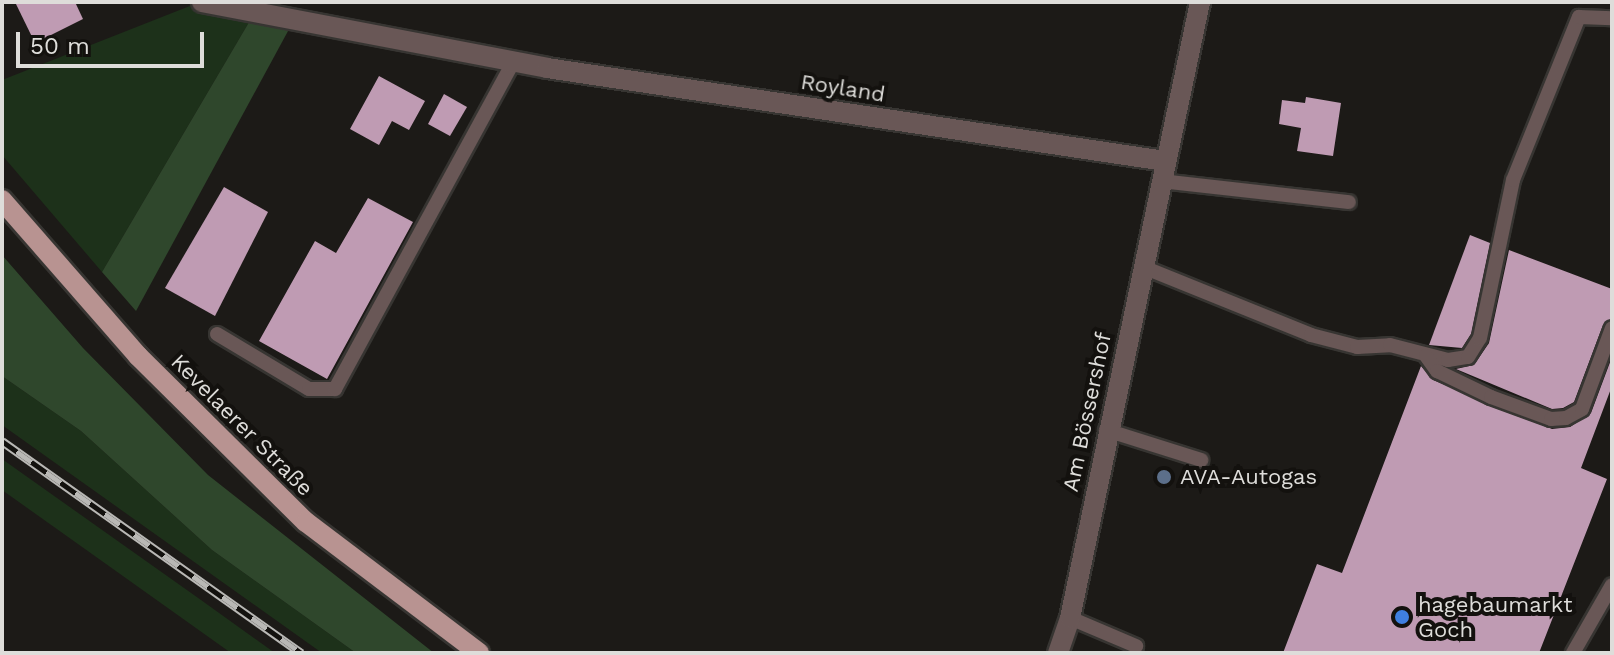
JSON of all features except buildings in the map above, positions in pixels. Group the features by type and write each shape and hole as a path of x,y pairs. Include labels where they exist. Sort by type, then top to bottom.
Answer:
{"main road":[{"name":"Kevelaerer Straße","path":"2,200 138,356 306,522 479,653"}],"street":[{"name":"Royland","path":"202,2 514,61 1163,171"},
{"name":"Am Bössershof","path":"1058,653 1070,618 1106,430 1200,2"}],"lane":[{"path":"1143,267 1311,335 1357,347 1390,345 1426,356 1468,357 1480,338 1513,180 1579,17 1612,18"},
{"path":"217,334 309,389 335,389 514,61"},
{"path":"1163,171 1349,202"},
{"path":"1426,356 1437,371 1491,397 1551,419 1566,418 1582,409 1612,328"},
{"path":"1106,430 1201,460"},
{"path":"1573,653 1612,585"},
{"path":"1070,618 1136,646"}],"green space":[{"path":"200,2 255,12 102,272 2,155 2,80"},
{"path":"255,12 294,20 136,311 102,272"},
{"path":"2,255 83,348 208,475 434,653 356,653 212,550 81,431 2,376"},
{"path":"2,376 81,431 212,550 356,653 322,653 2,425"},
{"path":"2,459 275,653 231,653 2,490"}],"railway":[{"path":"2,441 301,653"}],"place":[{"name":"AVA-Autogas","path":"1164,477"},
{"name":"hagebaumarkt Goch","path":"1402,617"}]}
